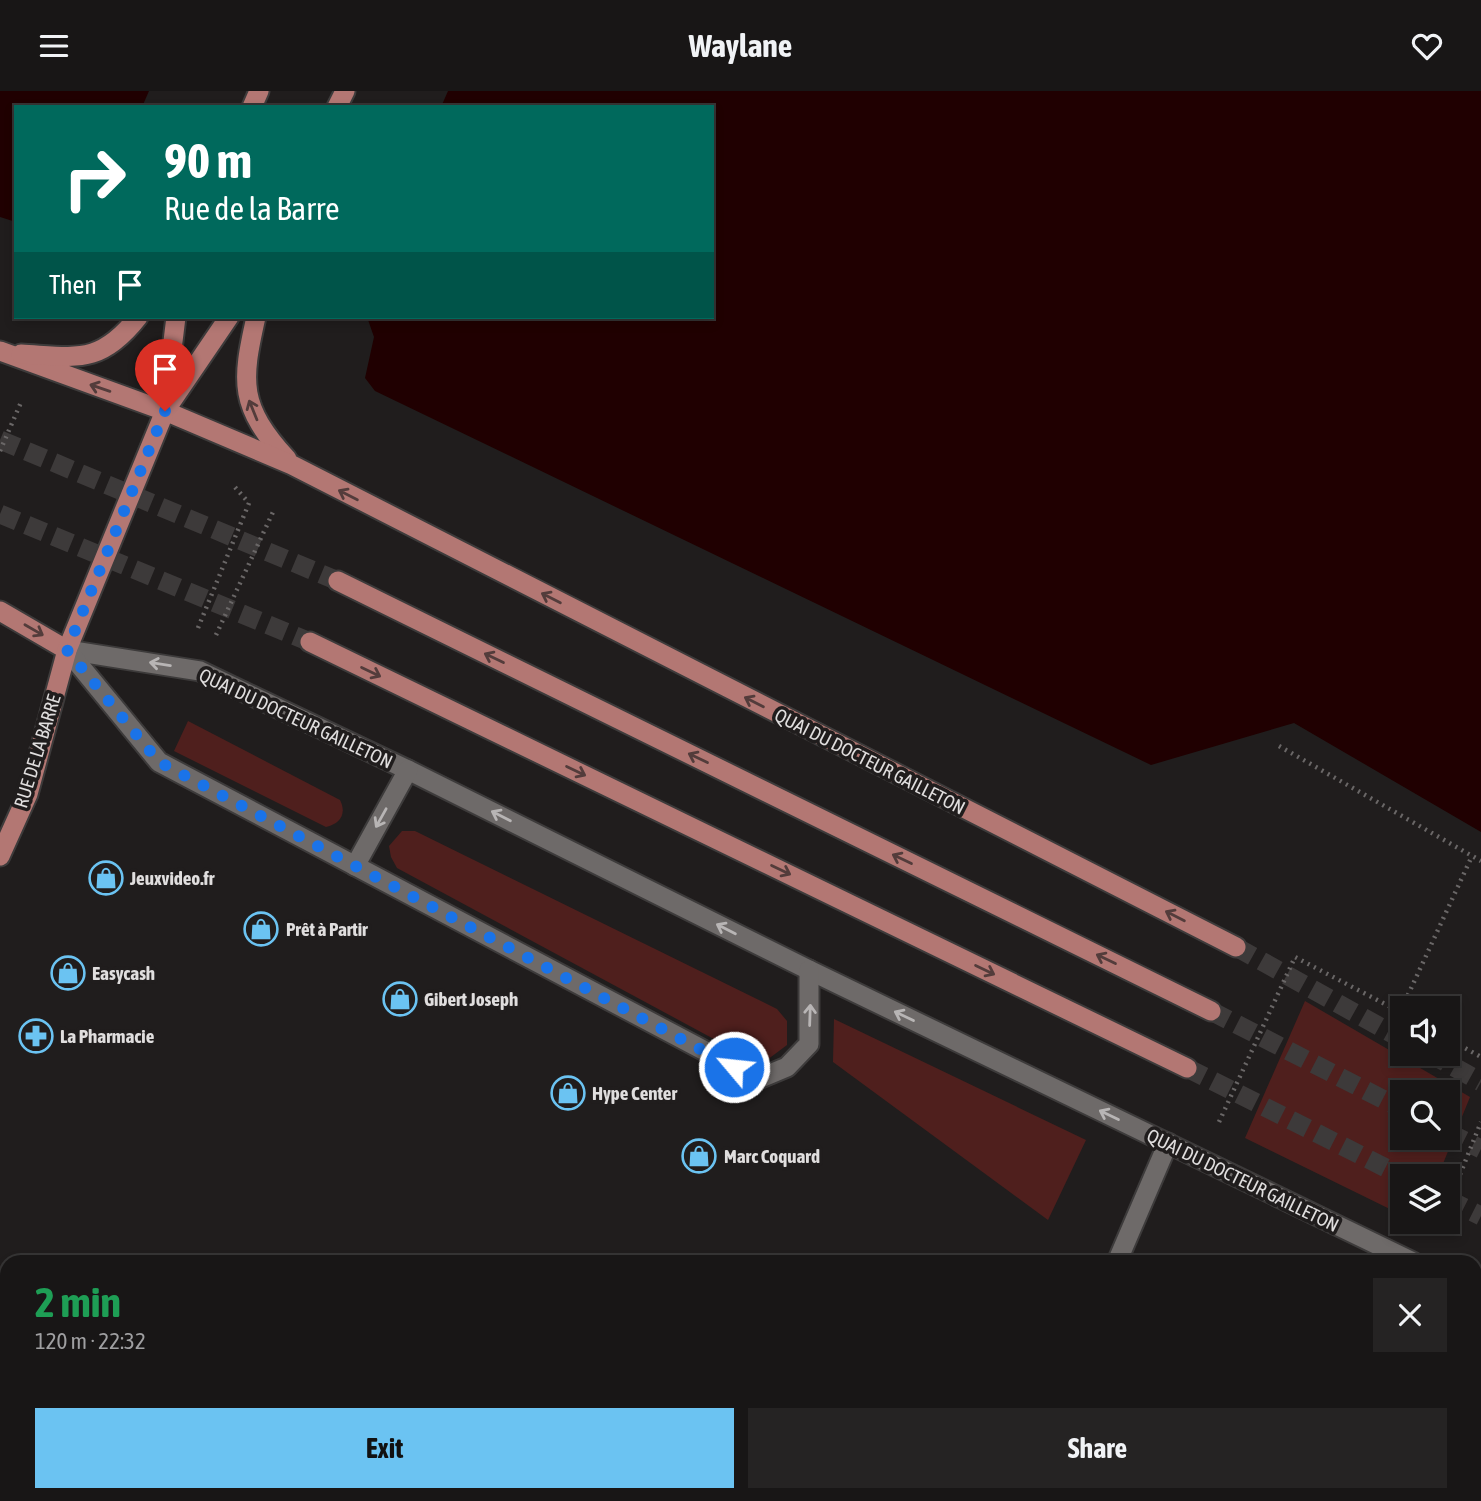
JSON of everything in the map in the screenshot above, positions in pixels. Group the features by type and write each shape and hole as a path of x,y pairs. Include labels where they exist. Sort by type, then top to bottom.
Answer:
{"main road":[{"path":"3,352 94,355 115,343 136,319"},
{"path":"165,411 176,319"},
{"path":"165,411 228,319"},
{"path":"256,319 245,367 246,390 252,411 265,435 292,465"},
{"name":"QUAI DU DOCTEUR GAILLETON","path":"3,352 165,411 292,465 1236,947"},
{"name":"RUE DE LA BARRE","path":"0,856 28,794 67,650 165,411"},
{"path":"338,581 1211,1011"},
{"path":"0,611 67,650"},
{"path":"310,642 1187,1068"}],"street":[{"name":"QUAI DU DOCTEUR GAILLETON","path":"67,650 200,671 408,770 809,970 1399,1255"},
{"path":"67,650 159,762 758,1079 787,1067 809,1044 809,970"},
{"path":"355,866 408,770"},
{"path":"1120,1255 1168,1143"}],"path":[{"path":"0,451 22,400"},
{"path":"194,638 249,503 230,483"},
{"path":"215,638 273,512"},
{"path":"1279,746 1481,861"},
{"path":"1408,996 1472,856"},
{"path":"1216,1129 1296,957 1390,1004"},
{"path":"1460,1045 1481,1057"},
{"path":"1460,1174 1481,1122"}],"shaded area":[{"path":"0,91 1481,91 1481,832 1294,723 1151,765 375,391 365,378 374,337 368,319 714,319 714,105 14,105 14,221 0,217"},
{"path":"188,721 340,800 343,810 341,818 326,827 174,751"},
{"path":"402,831 415,831 777,1009 787,1021 787,1045 767,1060 749,1058 397,868 389,846"},
{"path":"1305,1001 1390,1050 1390,1066 1417,1066 1441,1080 1390,1080 1390,1150 1449,1150 1443,1164 1390,1164 1390,1209 1245,1138"},
{"path":"834,1019 1086,1140 1048,1220 833,1062"},
{"path":"1460,1091 1470,1097 1460,1122"}],"pier":[{"path":"149,91 448,91 442,105 143,105"}],"tunnel":[{"path":"0,440 338,581"},
{"path":"0,514 310,642"},
{"path":"1236,947 1390,1032"},
{"path":"1211,1011 1390,1103"},
{"path":"1452,1066 1481,1082"},
{"path":"1187,1068 1390,1170"},
{"path":"1460,1138 1481,1149"},
{"path":"1460,1206 1481,1216"}],"place":[{"name":"Jeuxvideo.fr","path":"106,878"},
{"name":"Prêt à Partir","path":"261,929"},
{"name":"Easycash","path":"68,973"},
{"name":"Gibert Joseph","path":"400,999"},
{"name":"La Pharmacie","path":"36,1036"},
{"name":"Hype Center","path":"568,1093"},
{"name":"Marc Coquard","path":"699,1156"}],"route":[{"path":"165,411 67,650 159,762 734,1067"}]}
